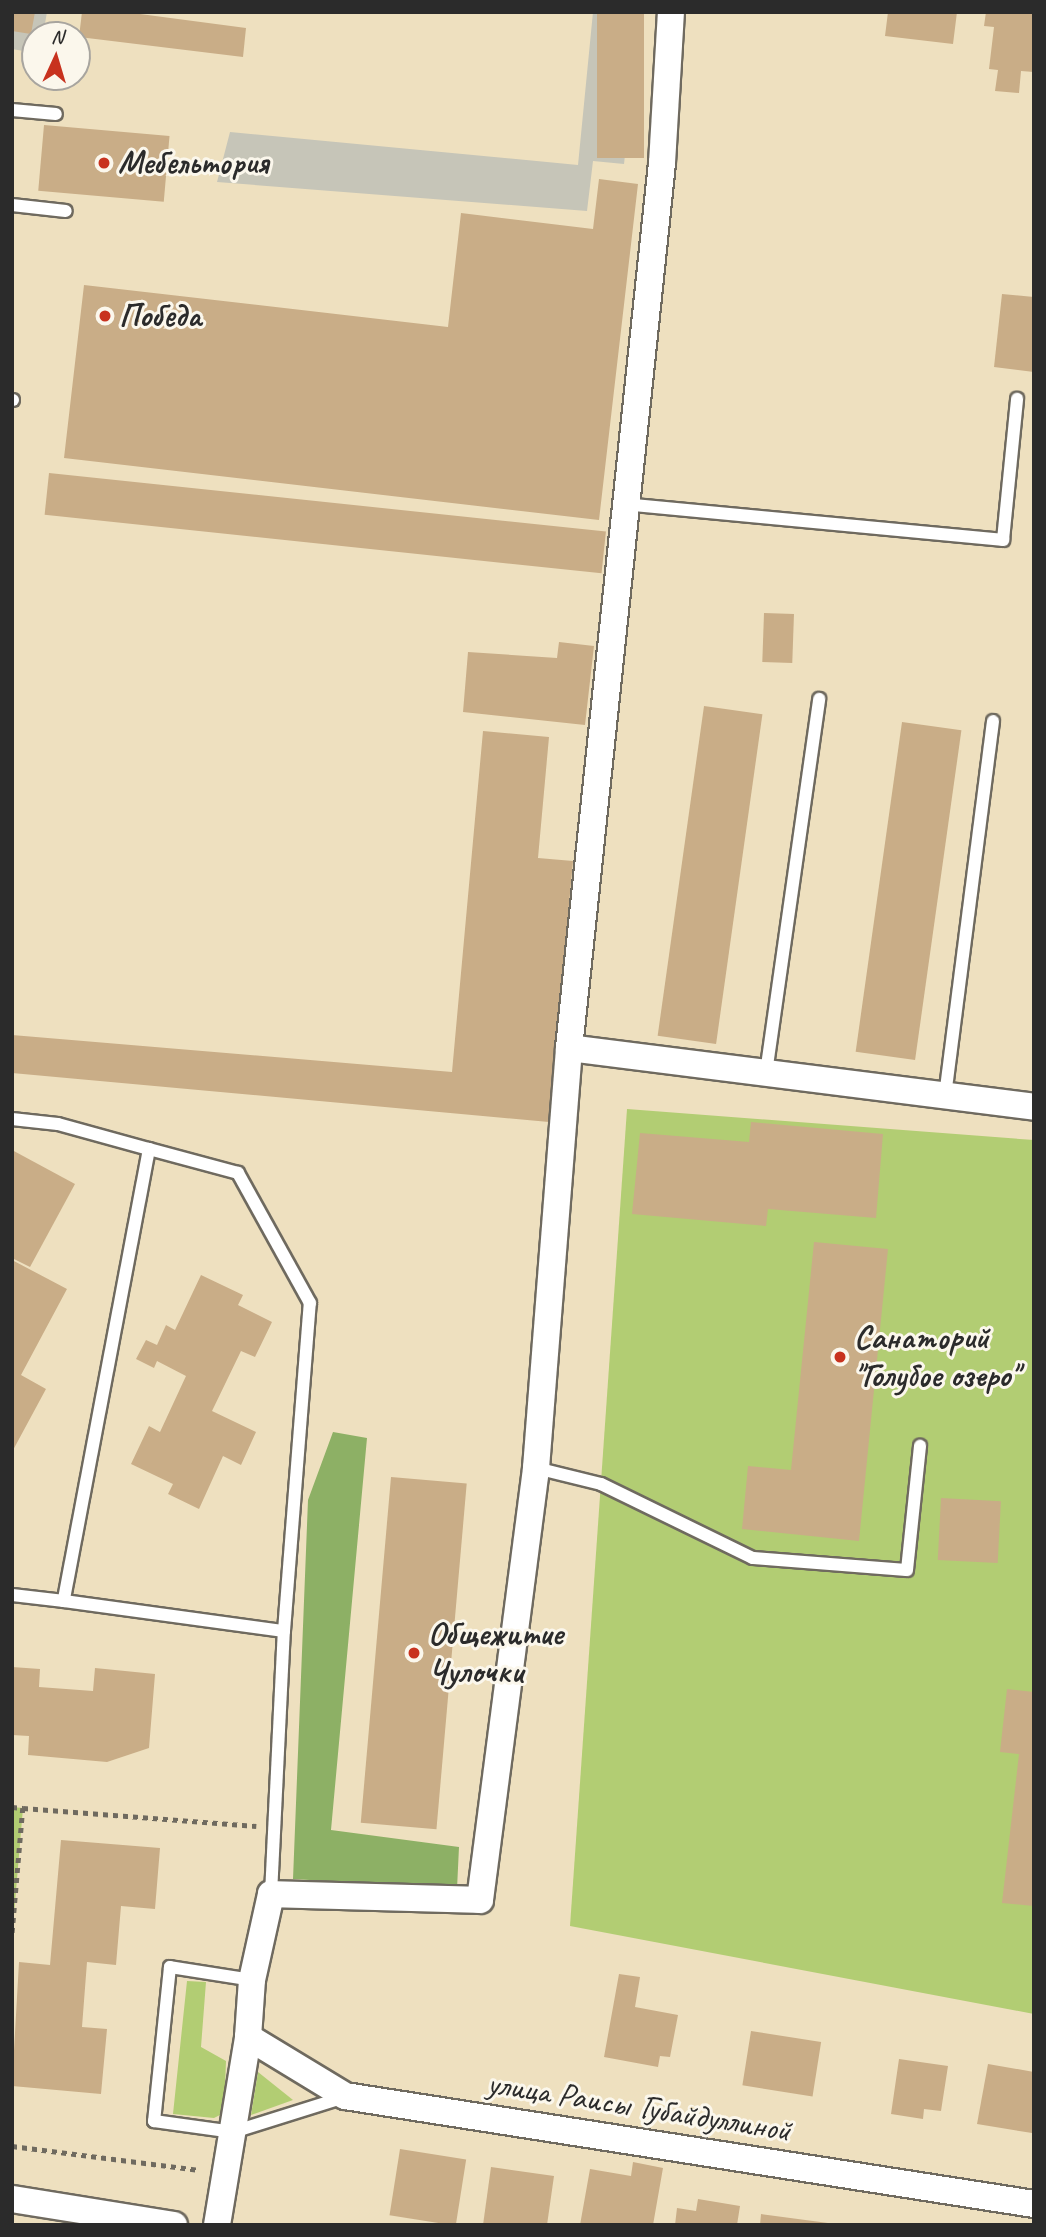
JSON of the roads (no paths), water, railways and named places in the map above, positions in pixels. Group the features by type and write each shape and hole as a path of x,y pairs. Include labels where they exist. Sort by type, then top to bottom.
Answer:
{"street":[{"path":"217,2225 248,2037 252,1980 271,1894 480,1900 536,1468 569,1048 624,504 662,163 671,12"},
{"path":"569,1048 1034,1107"},
{"name":"улица Раисы Губайдуллиной","path":"248,2037 345,2096 1034,2204"},
{"path":"12,2199 174,2225"}],"lane":[{"path":"12,110 57,114"},
{"path":"12,205 66,211"},
{"path":"624,504 1003,540 1017,399"},
{"path":"766,1073 819,699"},
{"path":"945,1096 993,721"},
{"path":"12,1119 58,1124 238,1173 310,1303 284,1631 271,1894"},
{"path":"64,1601 149,1149"},
{"path":"536,1468 601,1484 753,1558 907,1570 920,1446"},
{"path":"12,1595 284,1631"},
{"path":"252,1980 170,1967 154,2121 233,2132 345,2096"}],"place":[{"name":"Мебельтория","path":"104,163"},
{"name":"Победа","path":"105,316"},
{"name":"Санаторий \"Голубое озеро\"","path":"840,1357"},
{"name":"Общежитие Чулочки","path":"414,1653"}]}
